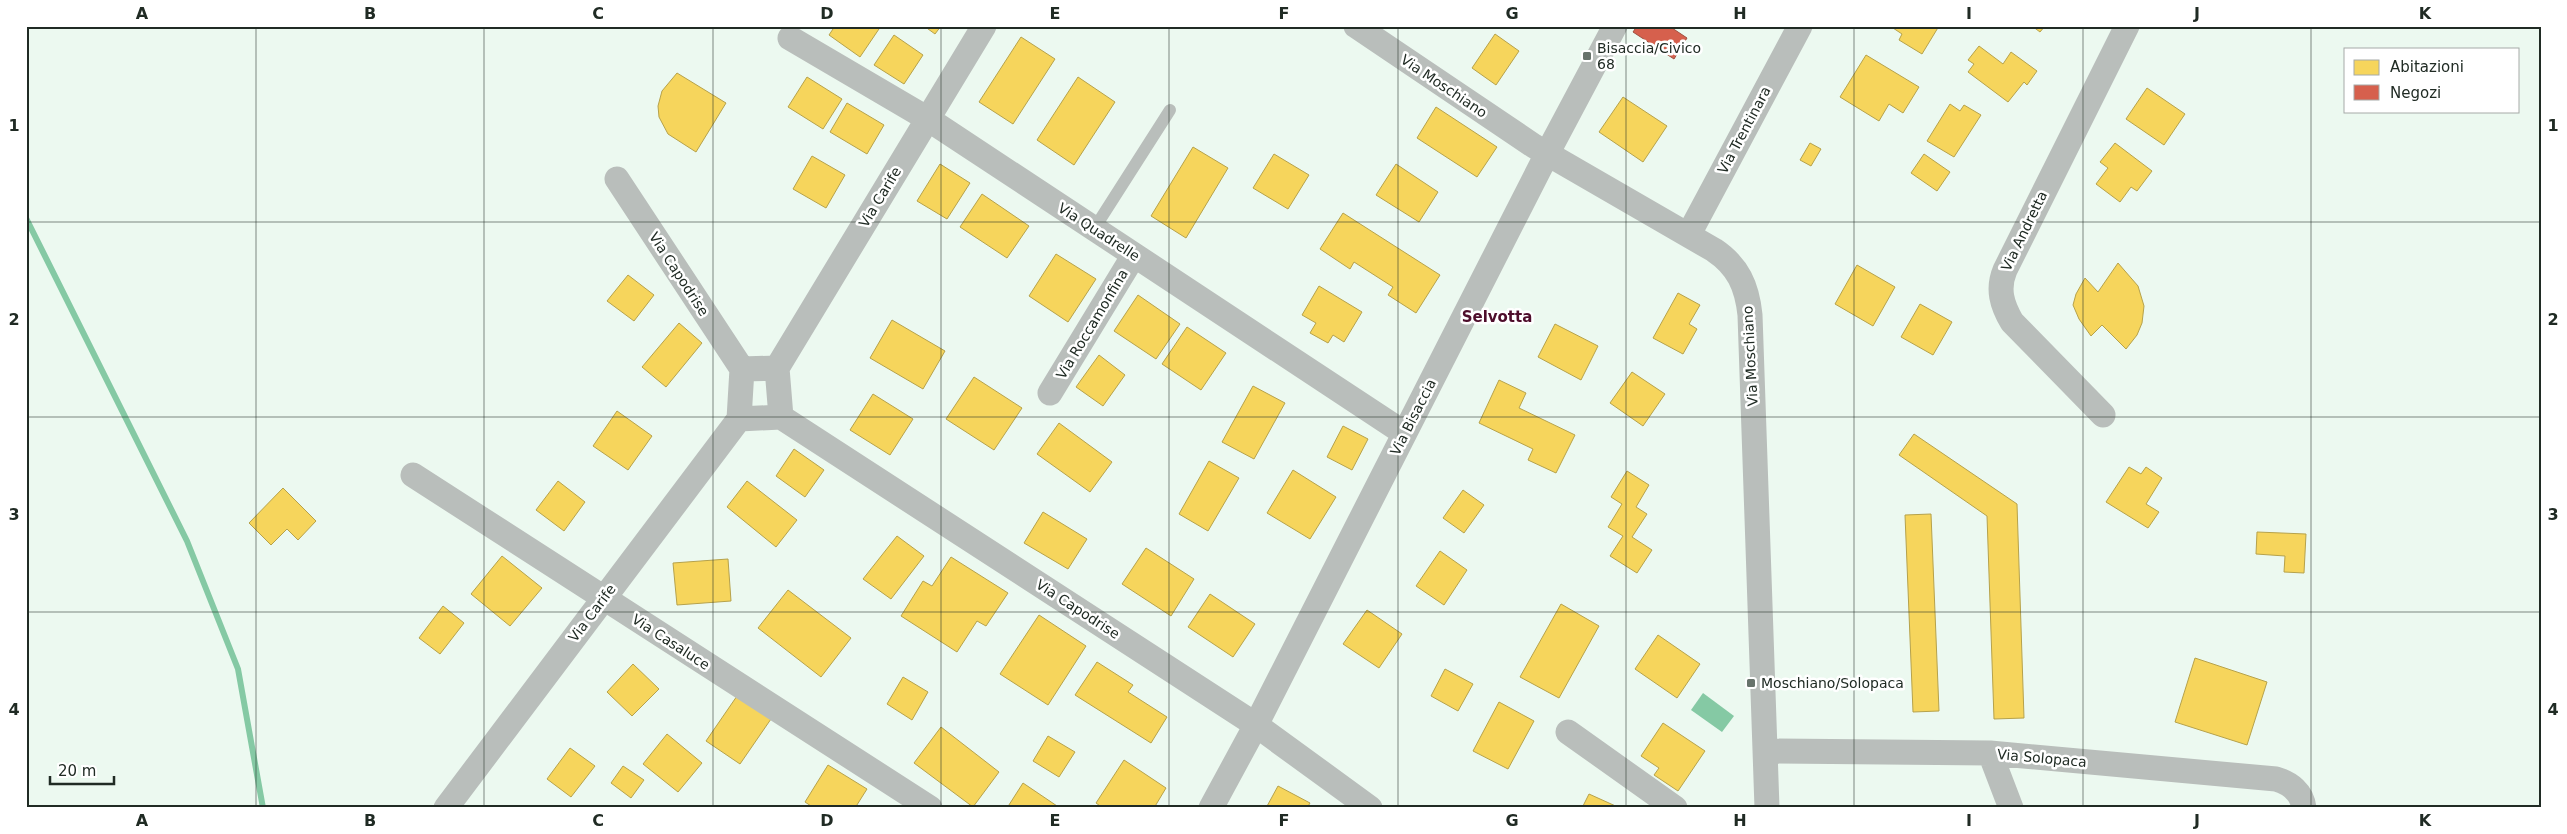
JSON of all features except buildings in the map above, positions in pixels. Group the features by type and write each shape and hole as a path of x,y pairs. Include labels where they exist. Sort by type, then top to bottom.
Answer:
{"street":[{"name":"Via Carife","path":"777,368 984,26"},
{"name":"Via Moschiano","path":"1356,26 1547,154 1689,234 1722,256 1737,270 1746,291 1749,307 1767,808"},
{"name":"Via Bisaccia","path":"1211,808 1256,726 1547,154 1615,26"},
{"name":"Via Trentinara","path":"1689,234 1800,26"},
{"name":"Via Andretta","path":"2103,415 2012,322 2003,304 2000,284 2005,270 2126,26"},
{"name":"Via Quadrelle","path":"790,38 928,119 1404,433"},
{"name":"Via Capodrise","path":"617,179 742,369"},
{"name":"Via Roccamonfina","path":"1050,393 1134,255"},
{"path":"777,368 781,417 739,419 742,369 777,368"},
{"name":"Via Capodrise","path":"781,417 1256,726 1370,808"},
{"name":"Via Carife","path":"446,808 739,419"},
{"name":"Via Casaluce","path":"413,475 930,808"},
{"path":"1568,732 1675,808"},
{"name":"Via Solopaca","path":"1765,751 1990,753 2276,778 2293,787 2302,800 2304,808"},
{"path":"1990,753 2011,808"}],"lane":[{"path":"1094,229 1170,110"}],"shaded area":[{"path":"1703,693 1734,716 1722,732 1691,710"}],"waterway":[{"path":"26,218 187,541 238,669 263,808"}],"place":[{"name":"Bisaccia/Civico 68","path":"1587,56"},
{"name":"Moschiano/Solopaca","path":"1751,683"}],"district":[{"name":"Selvotta","path":"1497,317"}]}
